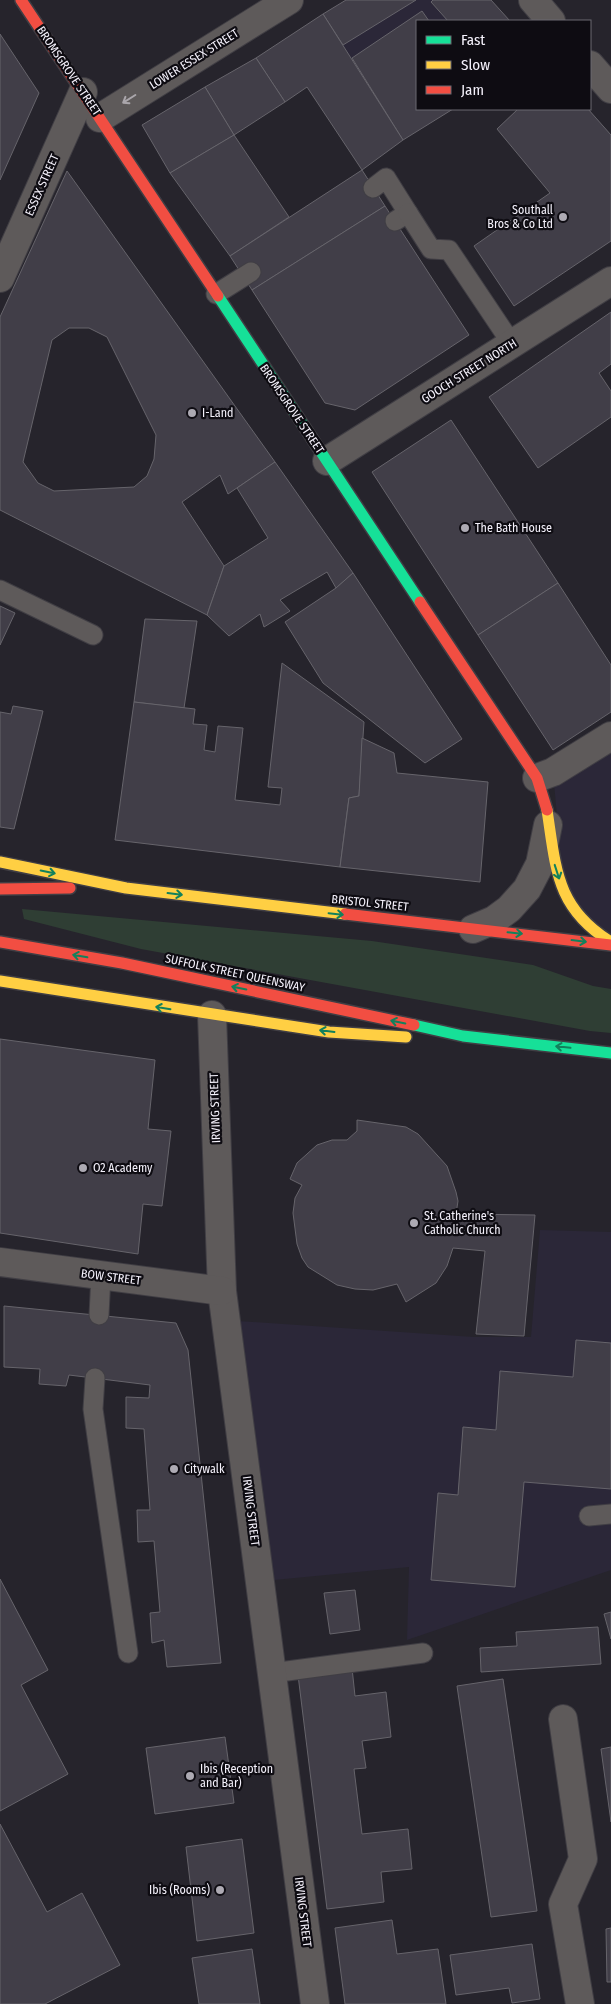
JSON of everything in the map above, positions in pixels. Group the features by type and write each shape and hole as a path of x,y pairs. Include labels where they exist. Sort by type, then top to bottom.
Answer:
{"main road":[{"name":"BROMSGROVE STREET","path":"22,0 537,778 546,801 554,864 564,893 578,918 597,935 611,943"},
{"path":"0,862 126,888"},
{"name":"BRISTOL STREET","path":"126,888 473,929 611,943"},
{"path":"0,889 126,888"},
{"name":"SUFFOLK STREET QUEENSWAY","path":"0,942 122,963 463,1036"},
{"path":"0,981 329,1032 392,1037 463,1036 611,1053"}],"street":[{"name":"LOWER ESSEX STREET","path":"100,118 290,0"},
{"path":"533,0 551,20"},
{"path":"591,66 611,89"},
{"name":"ESSEX STREET","path":"0,278 83,92"},
{"name":"GOOCH STREET NORTH","path":"327,461 611,281"},
{"path":"537,778 553,772 611,736"},
{"name":"BROMSGROVE STREET","path":"473,929 494,920 509,909 526,889 540,864 548,825"},
{"name":"IRVING STREET","path":"212,1015 222,1291 315,2004"},
{"name":"BOW STREET","path":"0,1262 222,1291"},
{"path":"563,1719 584,1859 564,1904 580,2004"}],"lane":[{"path":"374,188 386,178 401,217 431,249 449,250 512,344"},
{"path":"216,294 251,272"},
{"path":"0,590 92,634"},
{"path":"99,1315 102,1275"},
{"path":"95,1378 93,1409 128,1653"},
{"path":"589,1516 611,1514"},
{"path":"272,1673 423,1653"}],"shaded area":[{"path":"346,0 433,0 431,3 447,20 416,20 416,110 451,110 403,140 323,14"},
{"path":"611,736 611,942 564,893 553,772"},
{"path":"540,1230 611,1232 611,1570 407,1640 409,1567 274,1580 238,1321 474,1337 531,1337"}],"green space":[{"path":"22,909 372,941 533,965 593,986 611,989 611,1033 590,1031 141,949 24,919"}],"building":[{"path":"346,0 416,0 343,45 323,14"},
{"path":"433,0 491,0 509,20 447,20 431,2"},
{"path":"422,11 428,20 416,20 416,110 451,110 403,140 352,58"},
{"path":"323,14 403,140 362,170 307,87 285,102 256,58"},
{"path":"0,34 39,93 0,180"},
{"path":"256,58 285,102 234,135 205,87"},
{"path":"205,87 234,135 170,173 142,125"},
{"name":"Southall Bros & Co Ltd","path":"517,110 589,110 611,135 611,241 514,306 474,246 550,193 497,129"},
{"path":"234,135 289,217 230,256 170,173"},
{"path":"362,170 385,206 252,290 230,256"},
{"name":"I-Land","path":"67,171 275,462 228,494 220,475 182,502 224,566 207,615 0,510 0,317","holes":["69,328 89,328 107,337 156,435 154,459 147,476 134,487 54,491 38,483 23,462 52,340"]},
{"path":"385,206 469,335 355,410 325,403 252,290"},
{"path":"611,312 611,364 599,373 611,391 611,417 538,468 489,397"},
{"name":"The Bath House","path":"451,420 558,583 478,635 372,472"},
{"path":"275,462 353,573 336,588 327,572 280,600 290,611 264,627 260,614 229,636 207,615 224,566 268,538 237,488"},
{"path":"353,573 462,739 425,763 323,683 285,622 336,588"},
{"path":"558,583 611,665 611,712 553,750 478,635"},
{"path":"0,606 15,613 0,645"},
{"path":"145,619 197,621 184,708 134,702"},
{"path":"282,663 364,722 359,796 349,798 340,867 115,840 134,702 195,709 193,724 207,725 204,750 215,752 218,726 243,728 235,800 280,805 282,788 268,787"},
{"path":"13,706 43,711 14,829 0,827 0,712 11,714"},
{"path":"362,738 394,753 397,773 488,782 480,882 340,867 349,798 359,796"},
{"name":"O2 Academy","path":"0,1039 155,1060 148,1129 171,1131 162,1206 143,1204 138,1254 0,1233"},
{"name":"St. Catherine's Catholic Church","path":"357,1120 406,1127 418,1134 447,1166 458,1201 456,1214 535,1215 524,1336 476,1334 485,1251 453,1248 447,1266 436,1283 406,1302 397,1284 373,1290 355,1289 337,1285 308,1267 302,1258 297,1244 293,1213 295,1198 302,1185 290,1179 297,1163 317,1145 332,1140 347,1140 357,1131"},
{"name":"Citywalk","path":"4,1306 176,1323 188,1350 221,1663 167,1667 164,1640 152,1643 150,1613 160,1612 154,1541 138,1542 137,1510 150,1510 144,1429 126,1428 126,1397 149,1398 150,1385 69,1375 66,1386 39,1384 40,1369 4,1367"},
{"path":"576,1340 611,1343 611,1489 524,1482 515,1587 431,1580 438,1493 458,1495 463,1427 496,1430 500,1371 573,1377"},
{"path":"0,1579 48,1670 21,1685 68,1774 0,1811"},
{"path":"355,1590 360,1630 330,1634 324,1593"},
{"path":"611,1612 611,1639 604,1614"},
{"path":"598,1627 601,1664 481,1672 480,1648 517,1646 516,1632"},
{"path":"352,1668 355,1696 386,1692 391,1737 362,1741 366,1768 354,1769 362,1834 408,1829 412,1869 381,1872 384,1902 327,1909 298,1675"},
{"path":"503,1679 537,1911 491,1917 457,1686"},
{"name":"Ibis (Reception and Bar)","path":"225,1737 234,1803 155,1814 146,1748"},
{"path":"611,1747 611,1822 601,1749"},
{"path":"0,1824 47,1912 82,1893 120,1965 45,2004 0,2004"},
{"name":"Ibis (Rooms)","path":"242,1839 254,1933 197,1941 186,1847"},
{"path":"392,1920 397,1954 438,1949 446,2004 345,2004 335,1928"},
{"path":"611,1928 611,1982 607,1982 606,1929"},
{"path":"532,1944 540,1999 512,2003 509,1988 456,1995 450,1955"},
{"path":"252,1949 260,2004 199,2004 192,1958"}],"traffic: fast":[{"path":"218,296 420,602"},
{"path":"414,1025 463,1036 611,1053"}],"traffic: slow":[{"path":"547,810 557,869 569,901 579,915 593,929 611,942"},
{"path":"0,862 126,888 345,914"},
{"path":"0,981 329,1032 406,1037"}],"traffic: jam":[{"path":"21,0 218,296"},
{"path":"420,602 537,778 547,810"},
{"path":"0,889 70,888"},
{"path":"345,914 611,945"},
{"path":"0,942 122,963 414,1025"}],"place":[{"name":"Southall Bros & Co Ltd","path":"563,217"},
{"name":"I-Land","path":"192,413"},
{"name":"The Bath House","path":"465,528"},
{"name":"O2 Academy","path":"83,1168"},
{"name":"St. Catherine's Catholic Church","path":"414,1223"},
{"name":"Citywalk","path":"174,1469"},
{"name":"Ibis (Reception and Bar)","path":"190,1776"},
{"name":"Ibis (Rooms)","path":"220,1890"}]}
